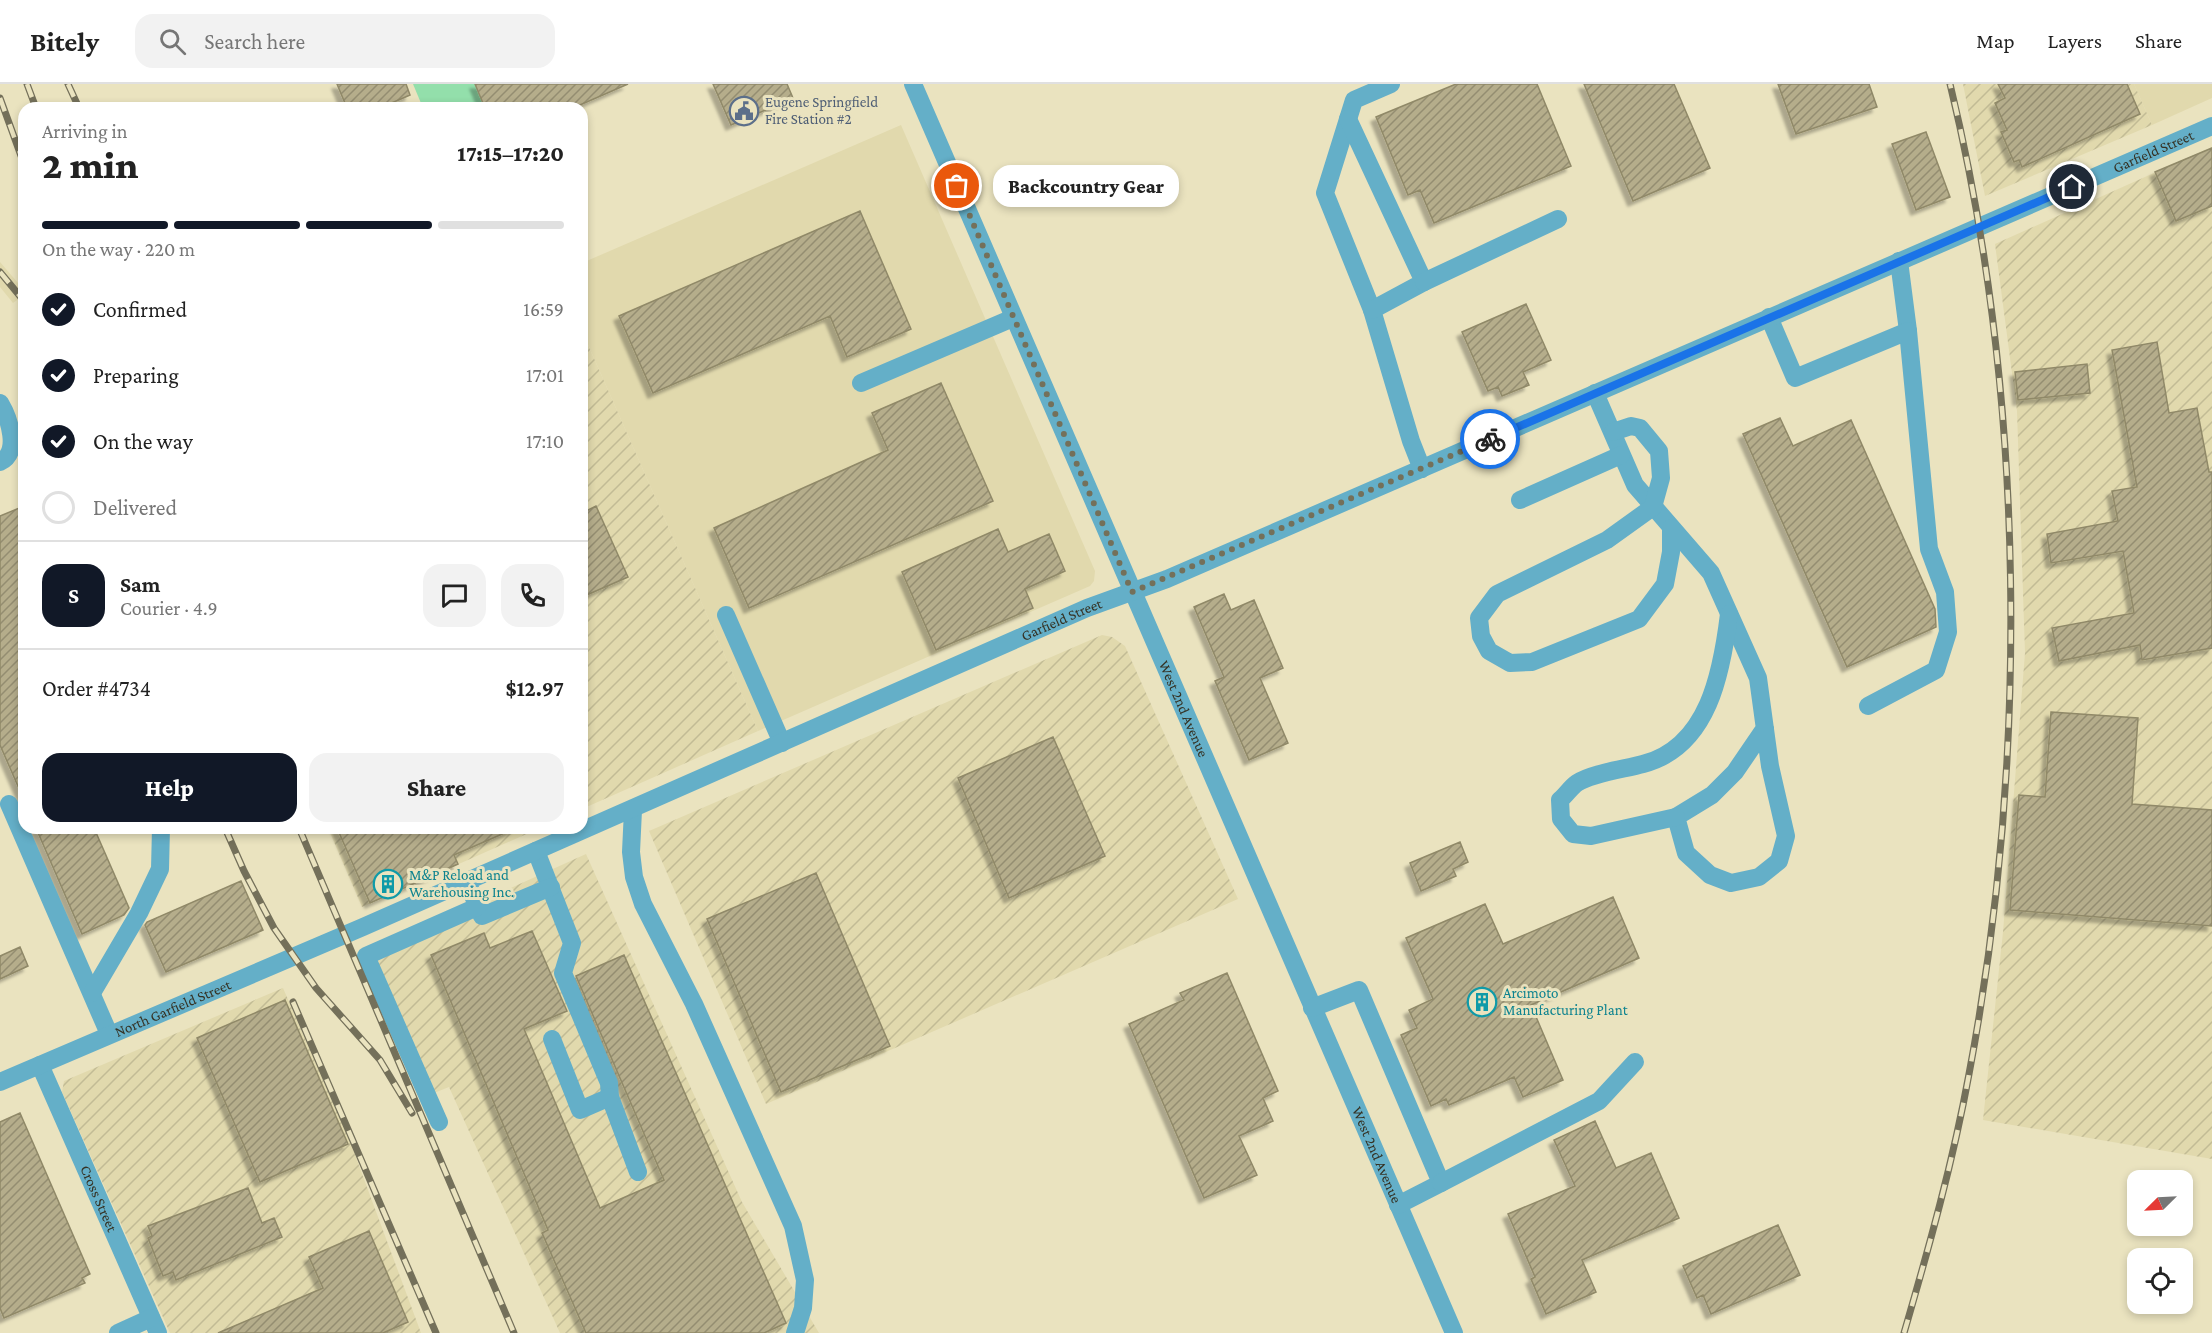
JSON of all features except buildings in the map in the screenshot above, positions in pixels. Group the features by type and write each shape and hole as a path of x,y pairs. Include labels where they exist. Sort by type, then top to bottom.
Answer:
{"street":[{"name":"West 2nd Avenue","path":"913,84 1454,1333"},
{"path":"1391,84 1354,100 1325,193 1371,310 1411,441 1422,469"},
{"path":"1348,119 1424,282"},
{"name":"Garfield Street","path":"588,829 1066,618 1422,469 2212,126"},
{"path":"1371,310 1424,282 1558,219"},
{"path":"1868,705 1936,670 1948,632 1945,592 1929,549 1899,261"},
{"path":"1769,317 1795,378 1908,331"},
{"path":"861,384 1014,318"},
{"path":"1595,393 1613,432 1620,456 1635,485 1711,573 1758,678 1770,766 1786,836 1779,861 1759,877 1731,882 1710,875 1686,853 1676,818"},
{"path":"0,462 11,453 2,415"},
{"path":"1613,432 1631,426 1640,428 1659,451 1661,478 1653,507 1607,540 1497,594 1479,618 1480,636 1489,651 1510,663 1532,662 1639,619 1665,584 1671,552 1671,528"},
{"path":"1520,500 1620,456"},
{"path":"1729,612 1723,659 1709,702 1691,736 1669,753 1647,764 1577,783 1560,800 1562,819 1573,834 1591,836 1676,818 1712,795 1728,780 1765,728"},
{"path":"726,615 782,743"},
{"path":"9,804 18,824"},
{"path":"633,810 631,852 634,877 643,904 694,1004 793,1226 805,1280 803,1308 795,1333"},
{"path":"22,834 109,1034"},
{"path":"92,993 139,913 160,869 161,834"},
{"name":"Garfield Street","path":"345,935 576,834"},
{"path":"536,851 572,943 564,973 609,1083 610,1097 638,1172"},
{"path":"467,882 482,916 550,887"},
{"path":"439,1122 366,956 477,907"},
{"name":"North Garfield Street","path":"0,1082 345,935"},
{"path":"1312,1008 1359,990 1441,1184"},
{"path":"552,1039 580,1110 610,1097"},
{"path":"1398,1204 1441,1184 1599,1101 1635,1062"},
{"name":"Cross Street","path":"39,1065 155,1326"},
{"path":"118,1333 155,1326"}],"shaded area":[{"path":"1963,84 2134,84 2152,125 1985,196"},
{"path":"2134,84 2212,84 2212,98 2152,125"},
{"path":"901,125 1095,571 1094,581 1090,586 758,731 588,345 588,260"},
{"path":"2212,147 2212,1159 1983,1120 2003,932 2025,653 2017,411 1995,244"},
{"path":"0,262 18,283 18,299 13,303 0,287"},
{"path":"588,345 758,731 588,806"},
{"path":"1102,635 1112,637 1125,646 1238,899 766,1104 649,831"},
{"name":"M&P Reload and Warehousing Inc.","path":"331,834 526,834 362,907"},
{"path":"586,854 742,1202 819,1333 560,1333 449,1087 434,1093 369,952"},
{"path":"283,988 351,1144 421,1333 170,1333 62,1092 64,1081"}],"green space":[{"path":"413,84 475,84 482,102 420,102"}],"railway":[{"path":"27,84 34,102"},
{"path":"68,84 76,102"},
{"path":"1904,1333 1948,1172 1969,1074 1989,953 2002,830 2009,704 2011,578 2005,452 1993,327 1975,204 1950,84"},
{"path":"0,98 18,148"},
{"path":"0,272 18,294"},
{"path":"228,834 274,928 316,988 380,1060 412,1113"},
{"path":"302,834 514,1333"},
{"path":"293,1002 436,1333"}],"way so far":[{"path":"957,186 1132,592 1167,579 1490,439"}],"place":[{"name":"Eugene Springfield Fire Station #2","path":"744,111"},
{"name":"Backcountry Gear","path":"957,186"},
{"name":"M&P Reload and Warehousing Inc.","path":"388,884"},
{"name":"Arcimoto Manufacturing Plant","path":"1482,1002"}],"route":[{"path":"1490,439 2072,187"}]}
